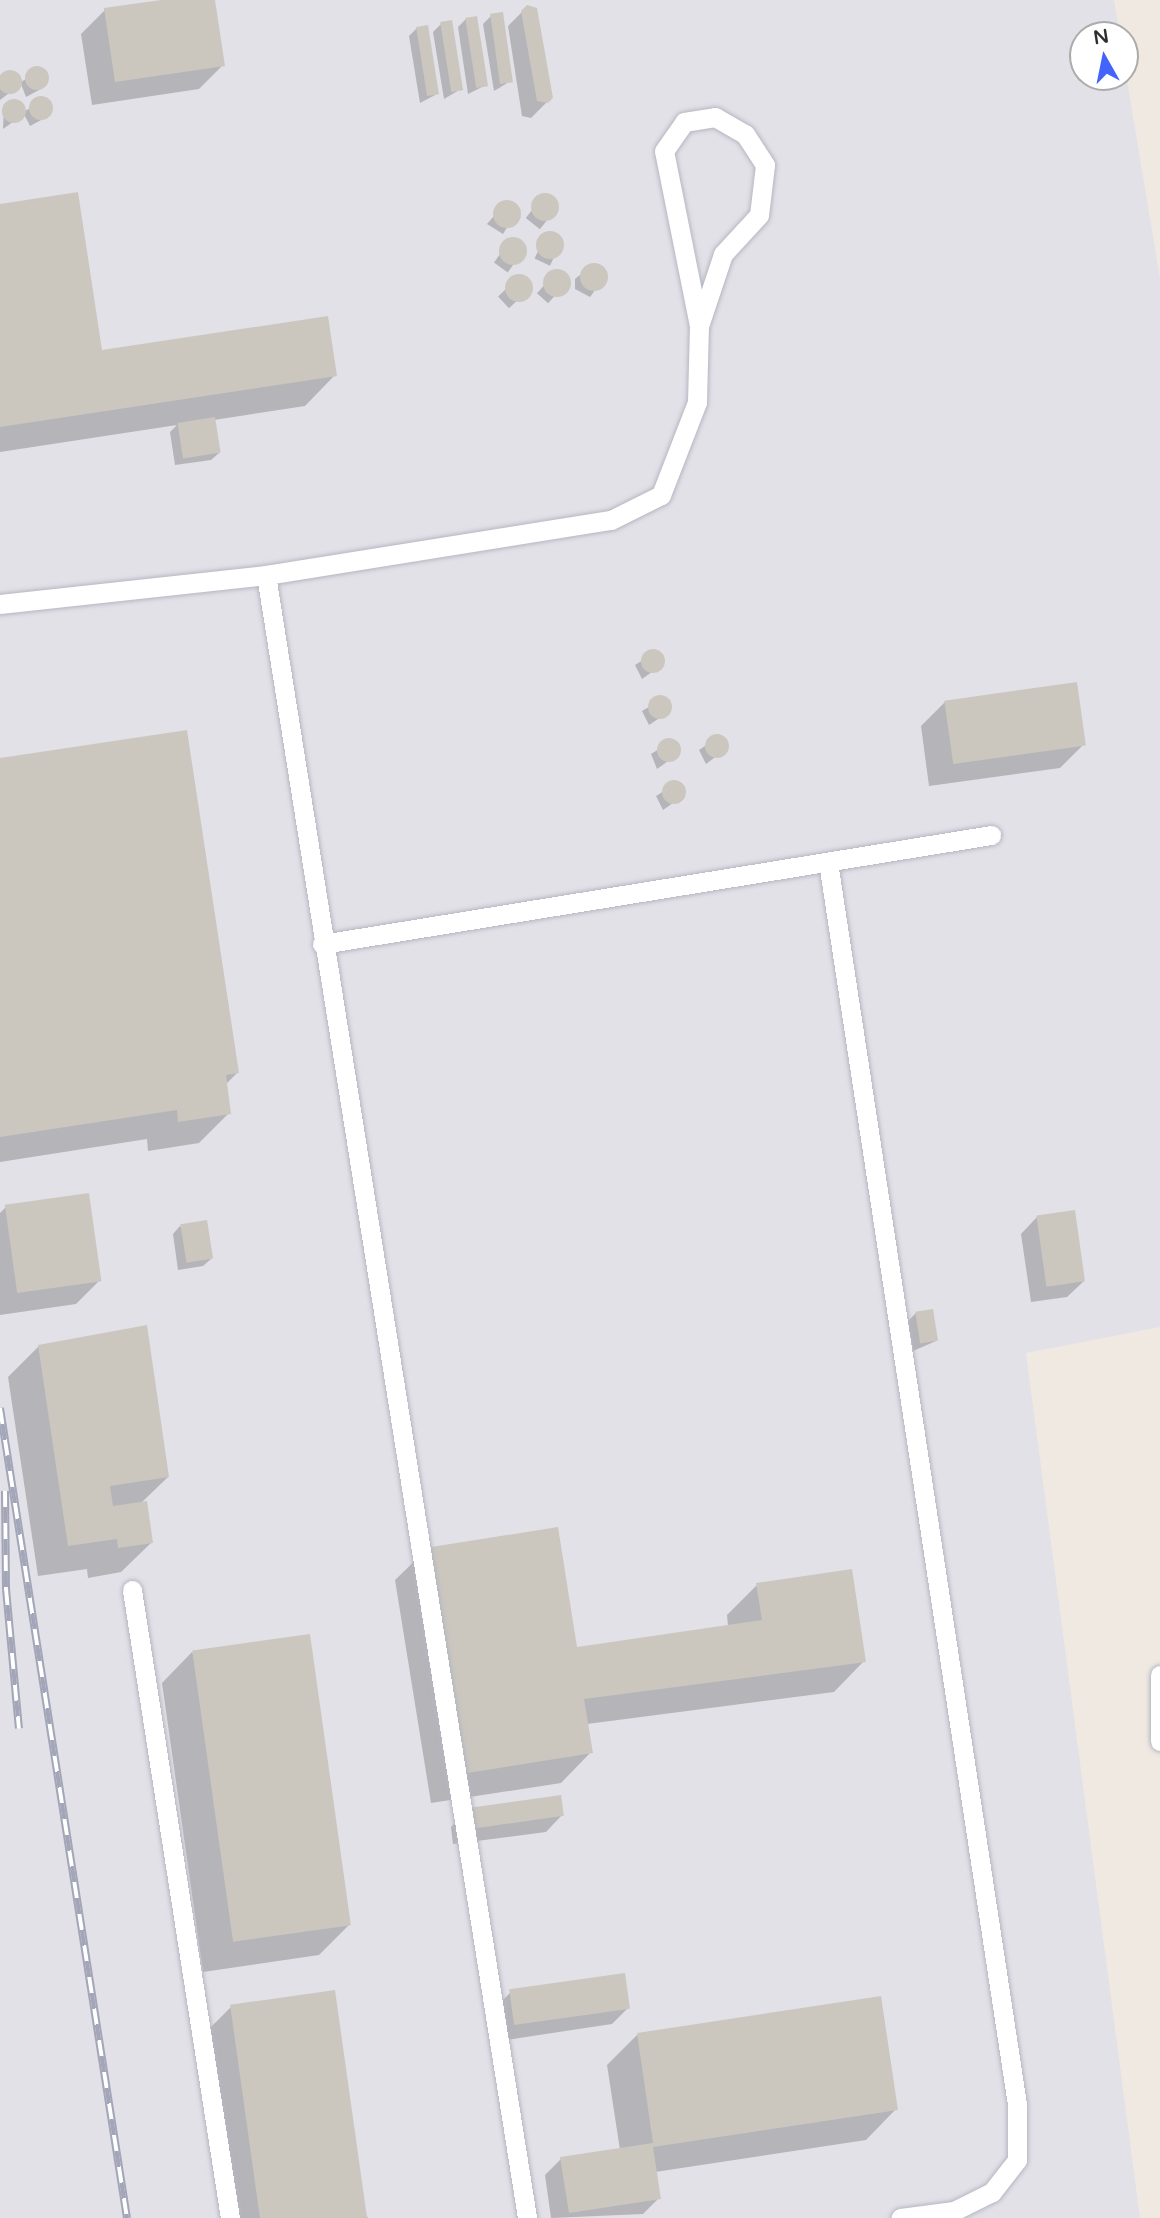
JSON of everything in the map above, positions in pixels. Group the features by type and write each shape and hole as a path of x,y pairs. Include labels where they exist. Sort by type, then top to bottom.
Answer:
{"lane":[{"path":"0,604 266,575 611,520 661,495 697,402 699,326 664,151 684,122 715,117 745,134 765,164 759,215 723,254 699,326"},
{"path":"266,575 322,944 527,2218"},
{"path":"322,944 992,835"},
{"path":"828,862 1017,2104 1017,2160 992,2192 954,2211 900,2218"},
{"path":"132,1590 230,2218"},
{"path":"1160,1675 1160,1741"}],"shaded area":[{"path":"0,0 1114,0 1118,21 1069,21 1069,91 1129,91 1160,278 1160,1327 1026,1353 1140,2218 0,2218"}],"building":[{"path":"161,0 215,0 225,66 115,82 104,8"},
{"path":"527,5 537,8 553,98 548,103 537,101 521,11"},
{"path":"503,12 513,82 500,84 490,14"},
{"path":"477,16 488,86 476,88 465,18"},
{"path":"452,20 463,90 451,92 440,22"},
{"path":"428,25 439,94 427,96 416,27"},
{"path":"37,66 46,69 49,78 46,87 37,90 28,87 25,78 28,69"},
{"path":"10,70 21,77 22,82 15,93 10,94 -1,87 -2,82 5,71"},
{"path":"41,96 52,103 53,108 46,119 41,120 30,113 29,108 36,97"},
{"path":"14,99 25,106 26,111 19,122 14,123 3,116 2,111 9,100"},
{"path":"78,192 102,350 328,316 337,376 0,427 0,204"},
{"path":"545,193 555,197 559,207 555,217 545,221 535,217 531,207 535,197"},
{"path":"507,200 517,204 521,214 517,224 507,228 497,224 493,214 497,204"},
{"path":"550,231 560,235 564,245 560,255 550,259 540,255 536,245 540,235"},
{"path":"513,237 523,241 527,251 523,261 513,265 503,261 499,251 503,241"},
{"path":"594,263 604,267 608,277 604,287 594,291 584,287 580,277 584,267"},
{"path":"557,269 567,273 571,283 567,293 557,297 547,293 543,283 547,273"},
{"path":"519,274 529,278 533,288 529,298 519,302 509,298 505,288 509,278"},
{"path":"215,417 221,453 183,459 177,423"},
{"path":"653,649 664,656 665,661 658,672 653,673 642,666 641,661 648,650"},
{"path":"1077,682 1086,745 953,764 944,701"},
{"path":"660,695 671,702 672,707 665,718 660,719 649,712 648,707 655,696"},
{"path":"187,730 239,1073 226,1075 231,1114 178,1122 177,1110 0,1137 0,758"},
{"path":"717,734 728,741 729,746 722,757 717,758 706,751 705,746 712,735"},
{"path":"669,738 680,745 681,750 674,761 669,762 658,755 657,750 664,739"},
{"path":"674,780 685,787 686,792 679,803 674,804 663,797 662,792 669,781"},
{"path":"89,1193 101,1281 17,1293 5,1205"},
{"path":"1075,1210 1085,1281 1046,1287 1036,1215"},
{"path":"207,1220 213,1259 186,1263 180,1224"},
{"path":"933,1309 938,1341 920,1343 915,1312"},
{"path":"147,1325 169,1477 110,1486 113,1506 147,1501 153,1543 118,1548 117,1539 68,1546 38,1345"},
{"path":"558,1527 577,1647 762,1620 756,1583 852,1569 866,1662 584,1699 593,1753 461,1774 425,1548"},
{"path":"310,1634 351,1925 233,1942 192,1651"},
{"path":"561,1795 564,1816 469,1829 466,1808"},
{"path":"625,1973 630,2009 514,2025 509,1989"},
{"path":"335,1990 367,2218 260,2218 230,2005"},
{"path":"881,1996 898,2110 653,2147 661,2199 569,2213 560,2157 653,2143 637,2033"}],"railway":[{"path":"0,1408 127,2218"},
{"path":"5,1491 6,1589 19,1728"}]}
